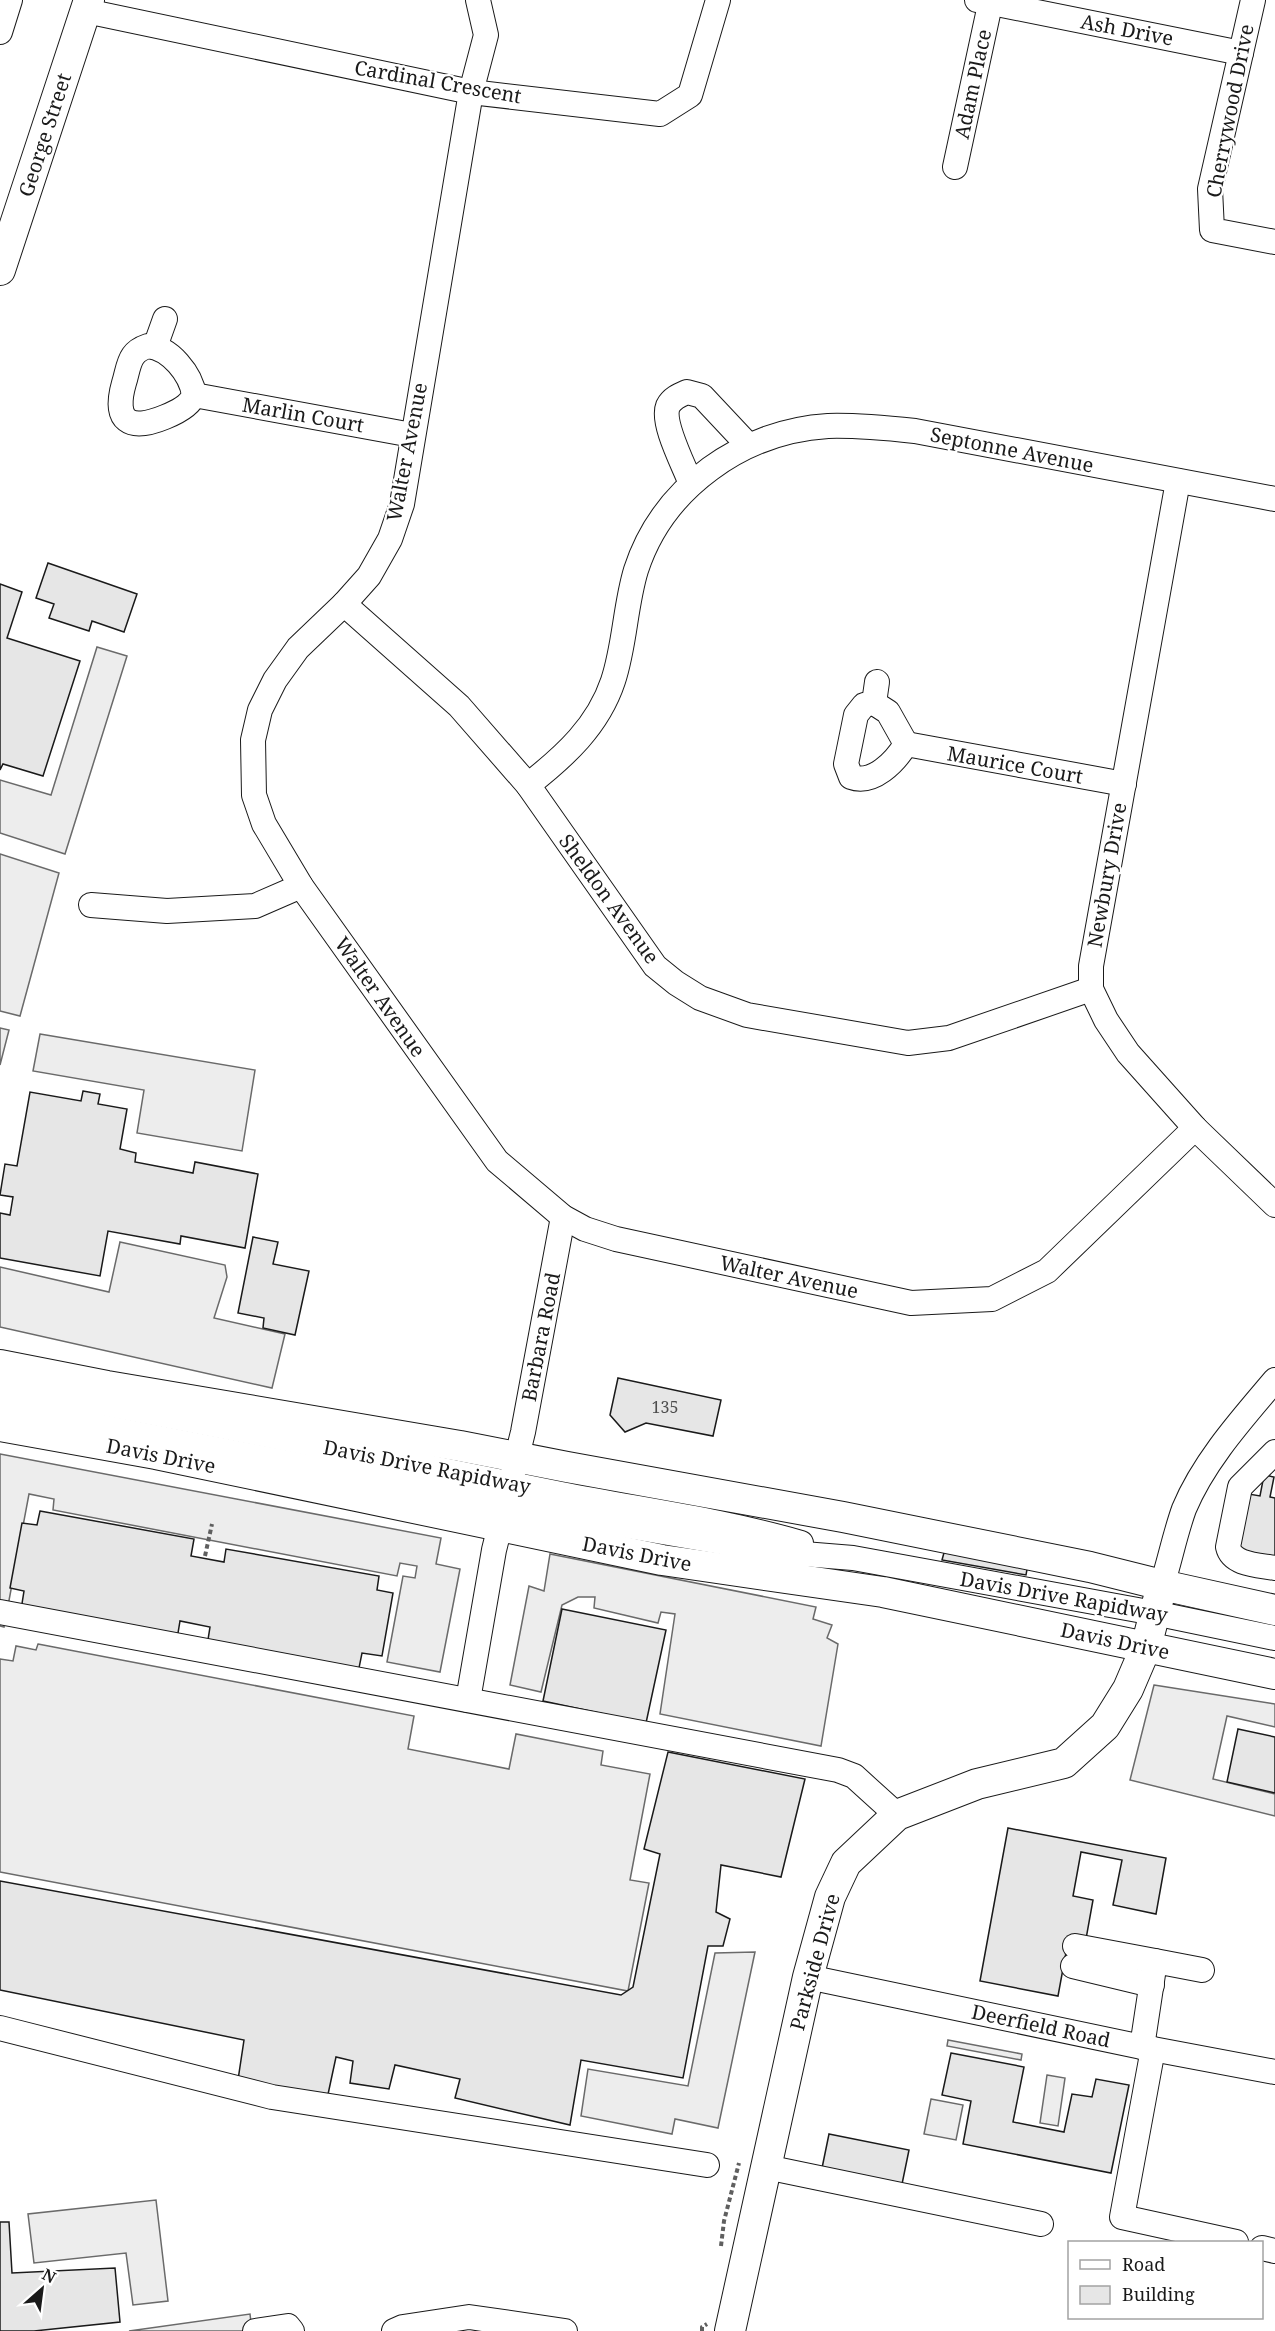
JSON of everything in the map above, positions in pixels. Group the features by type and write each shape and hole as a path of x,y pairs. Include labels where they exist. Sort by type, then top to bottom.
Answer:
{"main road":[{"name":"George Street","path":"0,270 88,6"},
{"name":"Davis Drive","path":"0,1365 107,1386 460,1446 508,1493 662,1560 883,1592 1275,1674"},
{"name":"Davis Drive","path":"0,1426 167,1456 508,1493 843,1517 1090,1567 1158,1599 1275,1610"},
{"name":"Parkside Drive","path":"730,2331 808,1977 830,1897 846,1863 897,1815 977,1784 1064,1763 1105,1726 1138,1670 1158,1599"}],"street":[{"path":"0,32 10,0"},
{"name":"Walter Avenue","path":"478,0 486,35 471,92 402,504 390,539 369,576 344,604 298,648 275,681 260,710 253,740 254,795 264,824 301,886 497,1161 563,1217 585,1229 616,1239 912,1303 992,1299 1047,1271 1195,1128"},
{"name":"Cardinal Crescent","path":"88,6 471,92 660,114 690,95 718,0"},
{"name":"Cherrywood Drive","path":"1253,0 1210,189 1212,230 1275,242"},
{"name":"Ash Drive","path":"987,1 1241,53"},
{"name":"Adam Place","path":"955,167 987,1"},
{"path":"155,346 165,319"},
{"path":"155,346 170,355 193,389 194,395 192,400 182,408 147,424 132,422 121,413 119,400 131,358 142,348 155,346"},
{"path":"692,484 666,419 668,406 673,399 687,392 702,396 748,445"},
{"name":"Marlin Court","path":"194,395 412,435"},
{"name":"Septonne Avenue","path":"528,785 573,747 602,708 613,680 627,600 637,566 668,509 712,466 748,445 794,431 827,426 860,426 915,431 1275,499"},
{"name":"Newbury Drive","path":"1178,481 1091,966 1092,989 1106,1020 1128,1053 1195,1128 1275,1205"},
{"name":"Sheldon Avenue","path":"344,604 459,706 528,785 655,966 700,998 722,1007 779,1021 908,1043 949,1038 1092,989"},
{"path":"876,692 906,744 876,775 864,780 851,777 846,764 856,715 876,692"},
{"name":"Maurice Court","path":"906,744 1124,784"},
{"path":"92,905 166,911 255,906 301,886"},
{"name":"Barbara Road","path":"468,1700 563,1217"},
{"path":"1158,1599 1184,1510 1198,1482 1239,1424 1275,1380"},
{"name":"Davis Drive Rapidway","path":"0,1384 508,1493"},
{"name":"Davis Drive Rapidway","path":"0,1407 508,1493 756,1530 853,1558 1158,1599 1275,1638"},
{"path":"1275,1452 1240,1487 1228,1547 1235,1559 1275,1568"},
{"path":"0,1612 838,1770 854,1776 897,1815"},
{"path":"1074,1956 1154,1973 1202,1970"},
{"path":"1154,1973 1148,2048 1122,2217 1231,2241"},
{"name":"Deerfield Road","path":"808,1977 1275,2072"},
{"path":"0,2028 272,2097 707,2166"},
{"path":"766,2167 1041,2224"},
{"path":"394,2331 403,2327 469,2317 565,2331"},
{"path":"255,2331 288,2326 292,2331"}],"path":[{"path":"205,1556 212,1524"}],"shaded area":[{"path":"97,647 127,656 65,854 0,833 0,780 51,795"},
{"path":"0,854 59,873 20,1016 0,1011"},
{"path":"0,1028 9,1030 0,1065"},
{"path":"40,1034 255,1070 242,1151 137,1133 144,1090 33,1071"},
{"path":"120,1242 225,1265 227,1277 214,1318 285,1334 272,1388 0,1327 0,1267 109,1292"},
{"path":"0,1454 441,1538 436,1564 460,1569 440,1672 387,1662 403,1576 415,1578 417,1566 400,1563 397,1576 53,1510 54,1499 29,1494 4,1627 0,1626"},
{"path":"550,1554 816,1607 813,1619 832,1625 827,1638 838,1644 821,1746 660,1714 675,1614 661,1612 658,1623 594,1608 595,1597 578,1597 562,1605 541,1692 510,1685 529,1586 544,1591"},
{"path":"38,1644 414,1716 408,1749 509,1769 516,1734 603,1751 601,1765 650,1774 630,1880 649,1883 628,1991 0,1872 0,1659 13,1661 16,1646 36,1650"},
{"path":"1154,1685 1275,1704 1275,1727 1227,1716 1213,1779 1275,1794 1275,1816 1130,1780"},
{"path":"755,1952 718,2128 675,2119 672,2134 581,2116 588,2069 688,2086 715,1953"},
{"path":"948,2040 1022,2054 1021,2060 947,2046"},
{"path":"1047,2075 1065,2078 1058,2126 1040,2123"},
{"path":"931,2099 963,2105 956,2140 924,2134"},
{"path":"156,2200 168,2301 133,2305 126,2253 34,2263 28,2214"},
{"path":"250,2314 252,2331 129,2331"}],"building":[{"path":"48,563 137,594 124,632 92,621 89,631 49,618 54,604 36,598"},
{"path":"0,584 22,592 7,638 80,661 43,776 3,764 0,770"},
{"path":"83,1091 100,1094 98,1104 127,1109 120,1149 136,1153 135,1162 193,1173 195,1162 258,1174 245,1248 181,1236 180,1244 108,1231 100,1276 0,1258 0,1213 10,1215 13,1197 0,1195 5,1164 17,1166 30,1092 81,1101"},
{"path":"253,1237 278,1242 273,1264 309,1271 295,1335 263,1328 264,1318 238,1313"},
{"path":"618,1378 721,1400 713,1436 646,1423 625,1432 610,1415"},
{"path":"1264,1475 1274,1477 1270,1497 1275,1498 1275,1558 1238,1551 1249,1494 1260,1496"},
{"path":"40,1511 194,1539 191,1556 224,1562 226,1549 379,1576 377,1590 393,1593 382,1656 362,1653 358,1673 207,1646 210,1627 180,1621 177,1639 21,1610 24,1591 10,1588 22,1523 37,1525"},
{"path":"945,1549 1028,1564 1026,1575 942,1560"},
{"path":"562,1609 666,1630 646,1723 543,1701"},
{"path":"1238,1729 1275,1737 1275,1793 1227,1782"},
{"path":"668,1752 805,1779 781,1877 721,1865 716,1912 730,1919 723,1946 708,1946 683,2078 581,2060 570,2125 455,2098 460,2079 395,2065 389,2089 350,2083 353,2061 336,2057 327,2099 238,2080 244,2040 0,1990 0,1881 621,1995 633,1987 660,1854 644,1849"},
{"path":"1008,1828 1166,1858 1156,1914 1113,1905 1122,1860 1081,1852 1073,1896 1093,1900 1086,1939 1069,1936 1058,1996 980,1981"},
{"path":"951,2053 1024,2067 1013,2122 1064,2132 1072,2094 1092,2097 1096,2079 1129,2085 1111,2173 963,2144 971,2101 942,2095"},
{"path":"829,2134 909,2150 901,2189 821,2173"},
{"path":"0,2222 9,2222 12,2273 115,2268 120,2322 34,2331 0,2331"}]}
